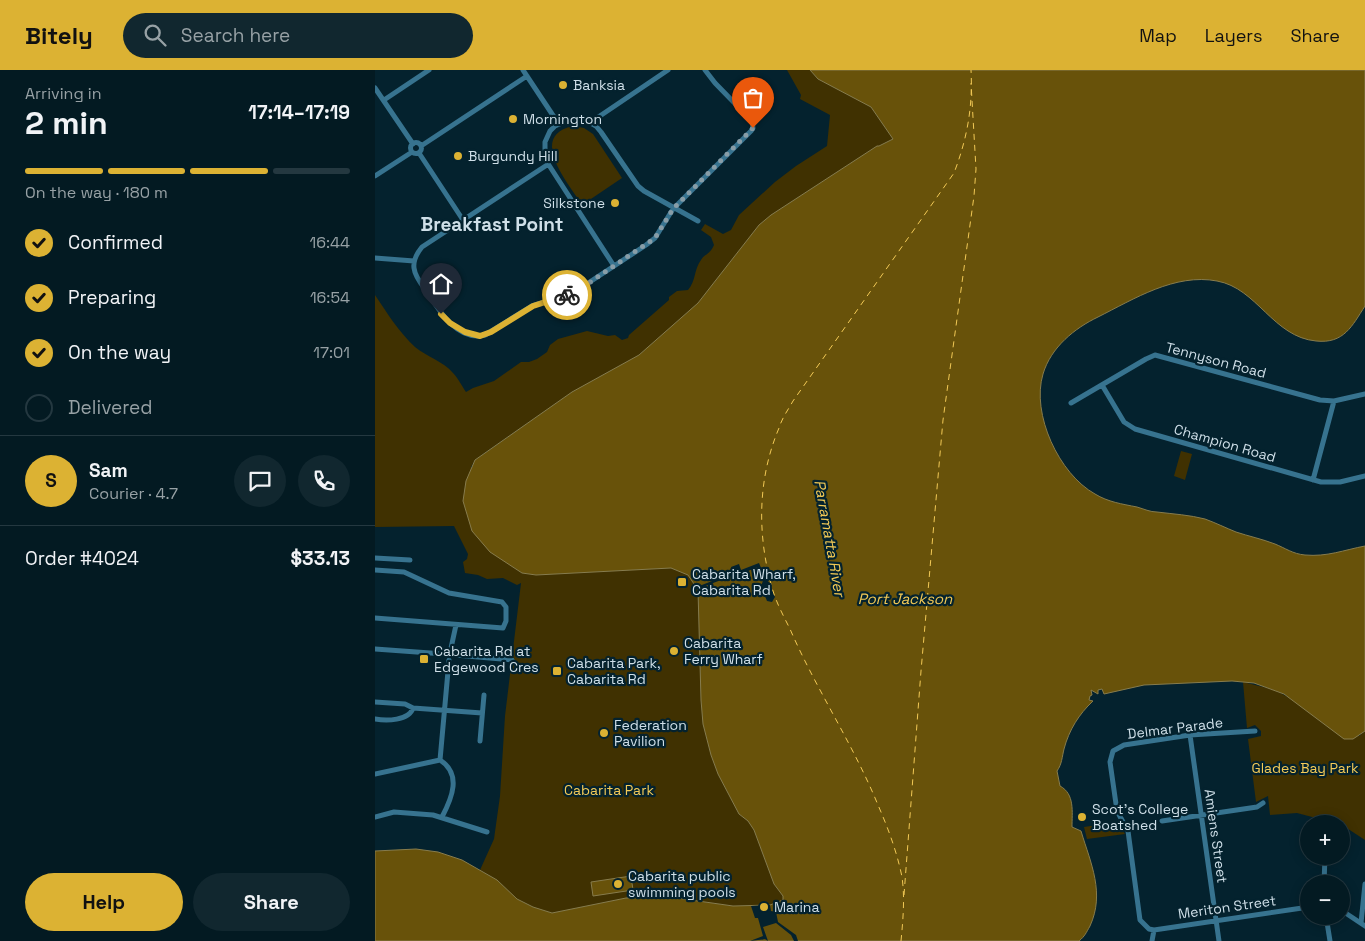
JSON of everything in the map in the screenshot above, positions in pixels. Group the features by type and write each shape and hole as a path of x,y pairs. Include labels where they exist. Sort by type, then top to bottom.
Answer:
{"street":[{"path":"384,100 429,70"},
{"path":"523,70 559,123"},
{"path":"591,122 668,70"},
{"path":"547,165 422,247 417,253 414,261 416,276 445,319 469,335 480,336 491,332 533,306 573,293 655,238 673,209 753,128 752,121 705,70"},
{"path":"419,153 422,149 421,146 527,76"},
{"path":"375,88 413,144 412,152"},
{"path":"614,266 547,165 544,154 545,142 550,131 559,123 571,119 591,122 601,132 638,186 673,209 698,222"},
{"path":"413,144 418,143 421,146"},
{"path":"375,176 412,152 419,153"},
{"path":"419,153 463,220"},
{"path":"375,258 414,261"},
{"name":"Tennyson Road","path":"1071,403 1151,356 1159,355 1320,400 1334,402 1365,394"},
{"name":"Champion Road","path":"1102,385 1120,417 1129,426 1313,480 1333,483 1365,476"},
{"path":"1313,480 1334,402"},
{"path":"375,558 410,560"},
{"path":"375,570 404,572 449,593 502,602 506,607 506,621 503,628 375,618"},
{"path":"449,660 453,660 454,653 451,648 456,625"},
{"path":"375,649 444,654 447,650 454,653 512,660"},
{"path":"444,654 446,659 449,660"},
{"path":"441,818 450,801 454,784 451,772 440,760 449,660"},
{"path":"480,741 484,695"},
{"path":"375,702 405,704 413,708 445,711 482,712"},
{"path":"375,719 403,718 410,714 413,708"},
{"name":"Delmar Parade","path":"1152,929 1140,920 1128,831 1117,811 1110,762 1113,751 1124,745 1190,735 1255,731"},
{"name":"Amiens Street","path":"1190,735 1219,941"},
{"path":"375,774 440,760"},
{"path":"1162,821 1263,804"},
{"path":"375,817 394,812 433,815 487,832"},
{"path":"1350,916 1363,924 1365,884"},
{"name":"Meriton Street","path":"1152,929 1300,908"},
{"path":"1327,925 1330,941"},
{"path":"1152,929 1152,941"}],"green space":[{"name":"Cabarita Park","path":"787,70 810,70 818,79 871,107 893,139 877,146 771,215 759,225 698,303 639,355 572,392 483,454 475,460 471,467 513,567 522,573 536,575 671,568 688,575 698,590 701,700 703,724 711,755 718,774 739,814 748,821 754,830 774,884 783,896 783,900 770,905 733,906 663,896 626,898 552,913 517,899 497,880 480,870 494,839 500,796 505,716 521,583 517,585 503,578 487,579 465,573 463,562 467,559 468,554 454,526 375,527 375,295 393,322 409,341 449,369 457,377 466,392 494,381 521,362 537,359 547,352 550,345 558,339 587,331 608,336 615,335 622,340 628,338 629,335 669,300 669,297 677,291 688,290 691,286 697,267 714,245 711,237 701,230 705,224 723,234 731,230 739,215 775,182 827,146 830,115 800,99 801,95"},
{"path":"573,126 584,128 593,134 622,178 582,205 561,173 552,150 553,140 560,131"},
{"path":"1181,451 1192,454 1185,480 1174,476"},
{"name":"Glades Bay Park","path":"1243,682 1275,690 1293,700 1324,724 1359,736 1365,731 1365,840 1350,830 1350,815 1305,815 1297,813 1270,815 1268,796 1256,802 1248,739 1261,736 1261,731 1255,725 1247,728"},
{"path":"1117,822 1125,834 1087,839 1084,827"}],"water":[{"name":"Port Jackson","path":"810,70 1365,70 1365,306 1346,332 1334,340 1316,341 1301,338 1276,322 1255,302 1231,285 1217,281 1201,280 1170,284 1140,296 1089,322 1073,333 1052,355 1043,374 1040,390 1041,407 1051,442 1070,472 1082,485 1100,497 1152,512 1205,519 1236,532 1301,554 1328,554 1365,546 1365,731 1353,739 1344,739 1284,694 1254,683 1232,681 1144,685 1104,694 1102,689 1098,690 1098,694 1091,690 1092,695 1089,700 1093,701 1083,711 1072,729 1057,771 1060,786 1065,789 1070,799 1072,827 1081,831 1095,879 1096,902 1094,914 1090,926 1079,941 375,941 375,851 416,849 438,852 462,860 497,880 517,899 552,913 626,898 663,896 733,906 770,905 783,900 783,896 774,884 754,830 748,821 739,814 718,774 711,755 703,724 701,700 698,590 688,575 671,568 536,575 522,573 490,552 472,531 463,501 466,481 475,460 572,392 639,355 698,303 759,225 771,215 877,146 893,139 871,107 818,79"},
{"path":"631,876 633,890 593,896 591,882"}],"pier":[{"name":"Cabarita Ferry Wharf","path":"759,563 775,597 772,602 767,601 761,586 763,581 757,567 735,577 734,575 695,590 694,588 733,573 731,567 739,564 741,570"},
{"path":"770,905 771,911 776,912 778,922 796,935 798,941 794,941 791,935 776,923 763,927 768,941 765,939 750,941 763,936 758,918 755,918 751,906"}],"ferry route":[{"path":"901,941 903,885 895,849 868,782 811,673 775,596 764,550 762,529 763,488 772,448 782,421 793,401 954,173 968,123 971,97 971,70"},
{"path":"904,895 943,420 974,196 976,169 971,83"}],"way so far":[{"path":"567,295 577,291 655,238 673,209 753,128"}],"place":[{"name":"Banksia","path":"563,85"},
{"name":"Mornington","path":"513,119"},
{"name":"Burgundy Hill","path":"458,156"},
{"name":"Silkstone","path":"615,203"},
{"name":"Cabarita Wharf, Cabarita Rd","path":"682,582"},
{"name":"Cabarita Ferry Wharf","path":"674,651"},
{"name":"Cabarita Rd at Edgewood Cres","path":"424,659"},
{"name":"Cabarita Park, Cabarita Rd","path":"557,671"},
{"name":"Federation Pavilion","path":"604,733"},
{"name":"Scot's College Boatshed","path":"1082,817"},
{"name":"Cabarita public swimming pools","path":"618,884"},
{"name":"Marina","path":"764,907"}],"district":[{"name":"Breakfast Point","path":"492,224"}],"route":[{"path":"441,314 450,323 469,335 480,336 491,332 533,306 567,295"}],"water label":[{"name":"Parramatta River","path":"830,538"}]}
